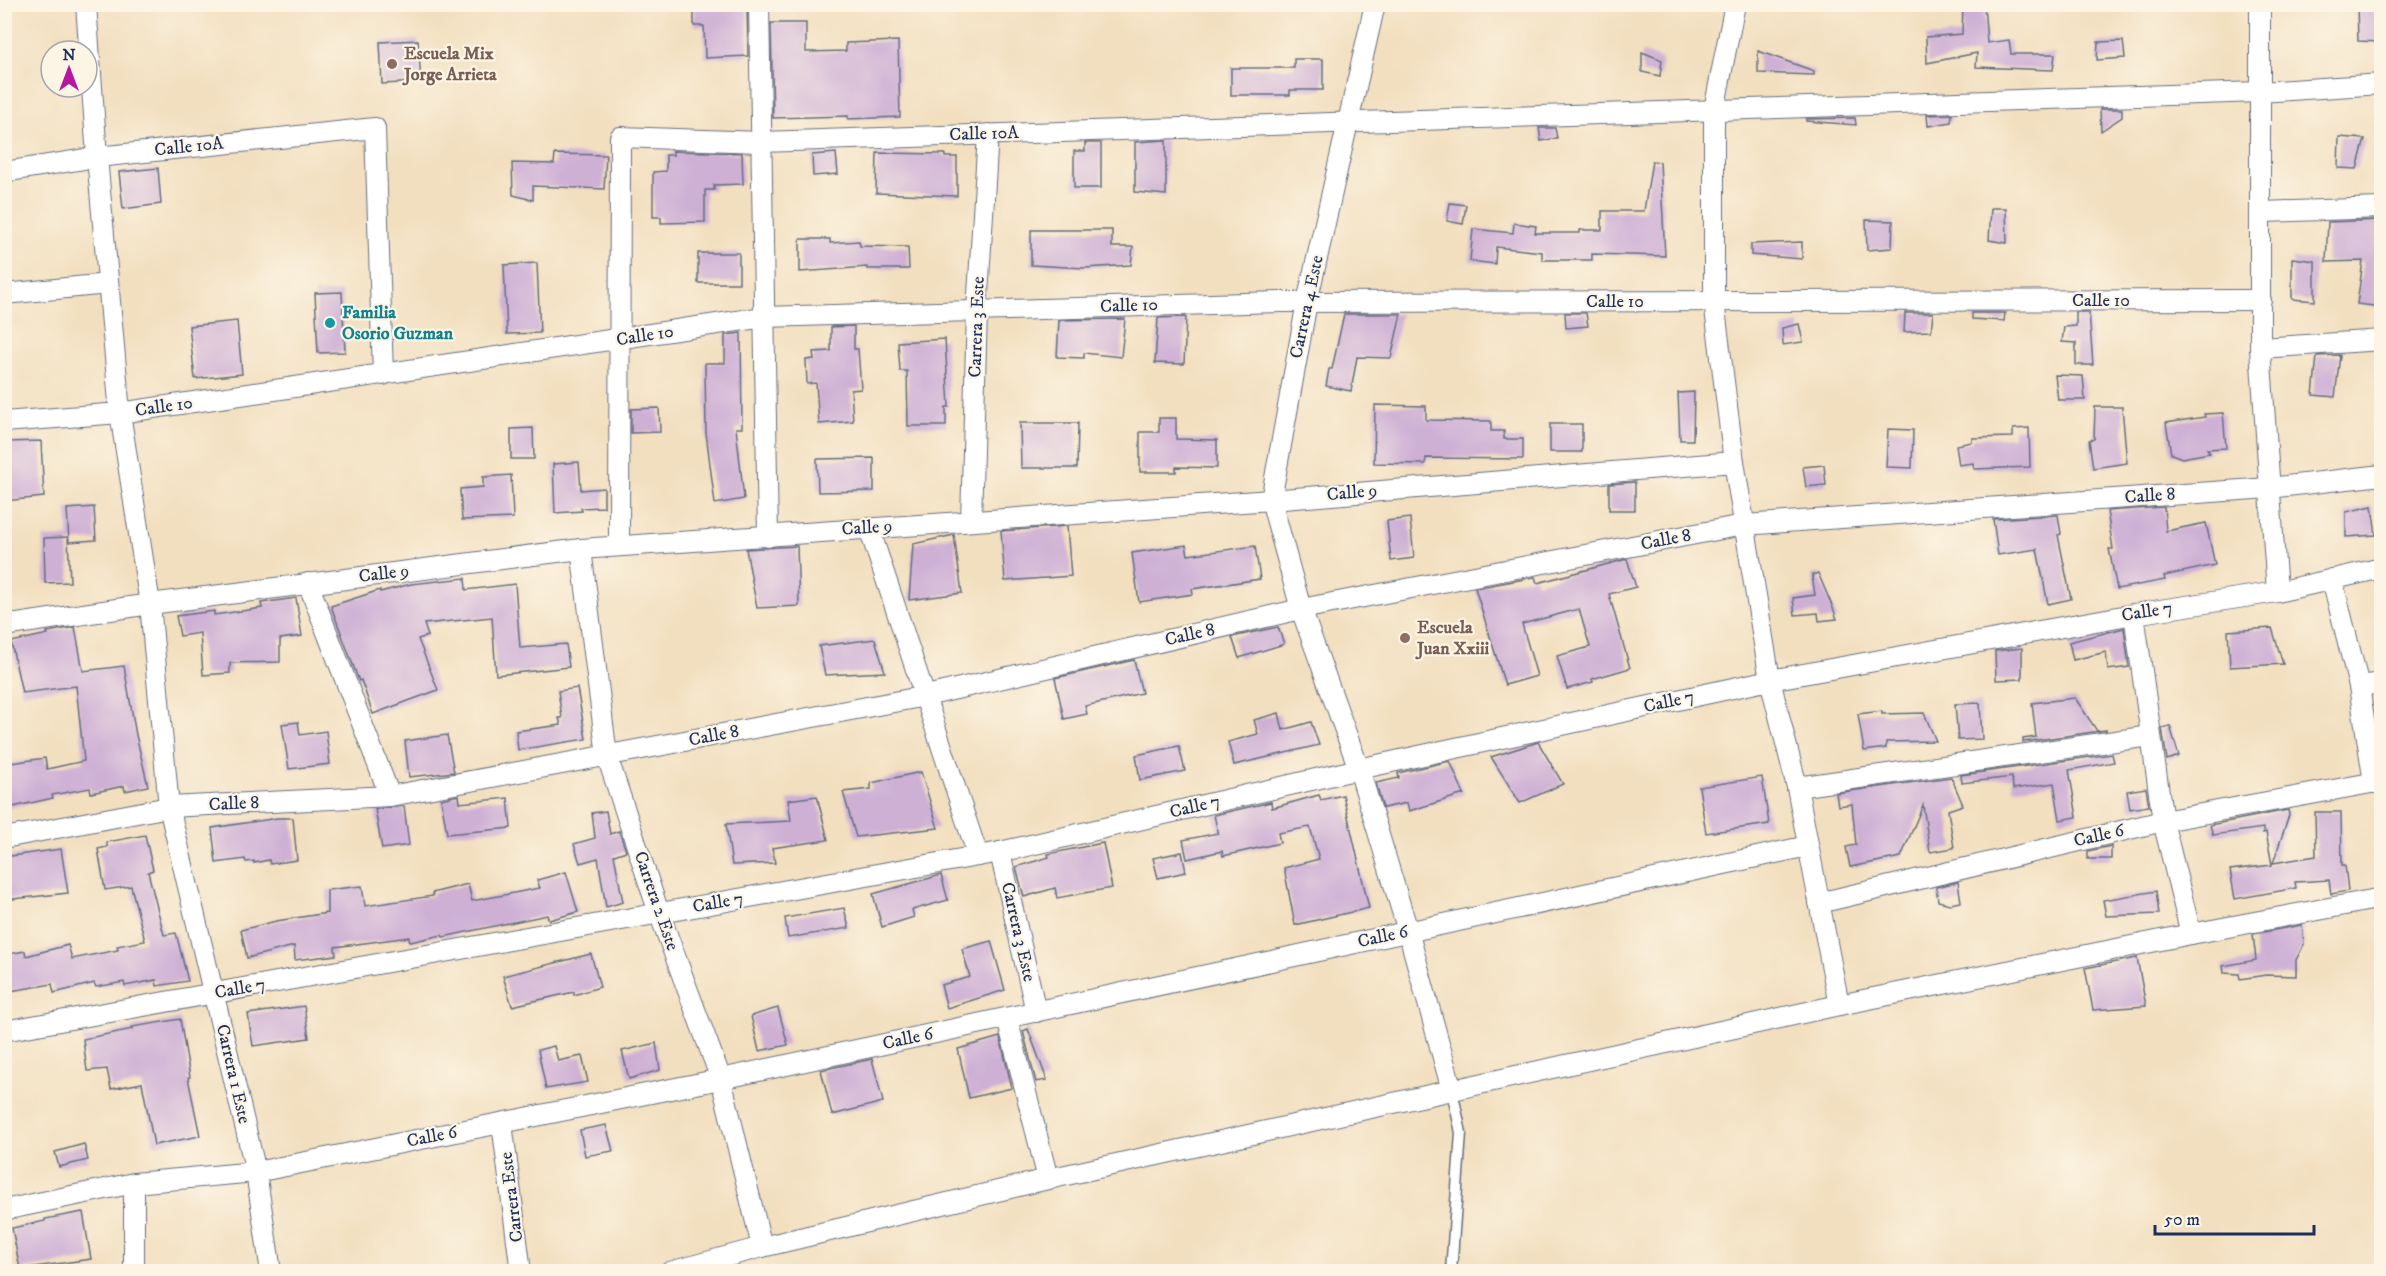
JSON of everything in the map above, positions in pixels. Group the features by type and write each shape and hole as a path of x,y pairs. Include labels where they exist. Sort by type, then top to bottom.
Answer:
{"street":[{"name":"Carrera 1 Este","path":"86,4 120,413 150,604 169,807 256,1172 271,1272"},
{"path":"759,4 768,537"},
{"name":"Carrera 4 Este","path":"1375,4 1307,302 1271,500 1301,609 1359,769 1408,931 1452,1090"},
{"path":"1735,4 1714,110 1714,301 1743,525 1770,680 1797,787 1839,1005"},
{"path":"2260,4 2260,348 2277,592"},
{"name":"Calle 10A","path":"619,340 620,137 761,142 2260,92 2382,84"},
{"name":"Calle 10A","path":"4,172 97,157 375,128 383,375"},
{"name":"Carrera 3 Este","path":"971,521 977,311 988,134"},
{"path":"2261,212 2382,208"},
{"path":"4,294 108,284"},
{"name":"Calle 10","path":"4,422 120,413 764,317 1307,302 2261,300"},
{"path":"619,340 619,546"},
{"path":"2260,348 2382,340"},
{"name":"Calle 9","path":"4,626 150,604 581,549 1271,500 1734,462"},
{"name":"Calle 8","path":"4,838 169,807 390,795 607,756 926,696 1301,609 1743,525 2269,488 2382,475"},
{"path":"869,528 978,856"},
{"name":"Carrera 2 Este","path":"581,549 607,756 659,913 721,1078 762,1247"},
{"name":"Calle 7","path":"4,1031 1000,852 1359,769 1770,680 2134,614 2277,592 2382,568"},
{"path":"2332,579 2359,686 2378,782"},
{"path":"308,583 390,795"},
{"path":"2134,614 2163,821 2191,934"},
{"path":"2359,686 2382,683"},
{"path":"1797,787 2150,736"},
{"name":"Calle 6","path":"1819,903 2163,821 2378,782"},
{"name":"Calle 6","path":"4,1210 134,1183 256,1172 502,1123 1036,1012 1808,846"},
{"name":"Carrera 3 Este","path":"1000,852 1036,1012"},
{"path":"670,1272 762,1247 1048,1179 1839,1005 2382,898"},
{"path":"1007,1018 1048,1179"},
{"name":"Carrera Este","path":"502,1123 521,1272"},
{"path":"134,1183 134,1272"}],"lane":[{"path":"1451,1272 1461,1134 1452,1090"}],"building":[{"path":"747,4 748,56 705,58 704,26 694,26 694,5"},
{"path":"1963,4 1984,4 1987,43 2009,40 2011,54 2055,54 2053,70 1976,67 1977,53 1927,63 1926,37 1962,34"},
{"path":"2357,4 2382,4 2381,42 2358,41"},
{"path":"771,23 806,23 806,52 846,51 846,43 898,41 900,117 773,118"},
{"path":"418,40 421,82 382,84 380,42"},
{"path":"2123,41 2125,58 2097,60 2098,42"},
{"path":"1758,51 1814,71 1814,75 1758,73"},
{"path":"1642,52 1662,60 1660,76 1642,72"},
{"path":"1294,59 1323,59 1323,90 1290,90 1290,95 1231,95 1231,68 1294,68"},
{"path":"2100,109 2122,109 2122,117 2101,131"},
{"path":"1952,114 1951,122 1928,126 1927,115"},
{"path":"1855,118 1856,125 1806,121 1806,119"},
{"path":"1539,128 1555,128 1557,138 1541,141"},
{"path":"2339,137 2365,139 2357,169 2338,168"},
{"path":"1166,140 1166,195 1135,192 1135,142"},
{"path":"1085,143 1101,143 1101,188 1074,188 1074,151 1085,151"},
{"path":"673,151 742,153 743,184 714,185 714,190 705,190 705,222 661,223 661,217 653,217 653,172 666,171 666,155 673,155"},
{"path":"836,153 838,174 813,176 812,155"},
{"path":"877,153 945,154 945,157 957,157 957,196 876,193"},
{"path":"555,154 606,155 604,189 533,186 533,200 513,195 512,163 554,164"},
{"path":"1652,161 1660,162 1665,256 1592,254 1592,260 1542,260 1542,252 1496,247 1495,264 1470,261 1473,229 1513,233 1514,223 1536,226 1535,233 1580,233 1580,230 1602,230 1602,211 1644,211"},
{"path":"158,168 161,204 123,209 119,172"},
{"path":"1450,203 1466,205 1463,224 1447,221"},
{"path":"1991,208 2006,208 2007,243 1989,240"},
{"path":"1866,220 1893,221 1892,248 1867,250"},
{"path":"2382,220 2382,307 2357,304 2363,261 2326,262 2328,222"},
{"path":"1031,230 1112,230 1112,247 1133,247 1131,265 1085,268 1031,265"},
{"path":"800,239 830,239 830,243 859,241 860,246 908,247 909,269 867,269 867,267 800,272"},
{"path":"1802,242 1802,259 1751,255 1751,244"},
{"path":"698,253 739,253 739,283 698,283"},
{"path":"2292,258 2315,261 2315,301 2292,299"},
{"path":"537,263 540,333 507,334 504,265"},
{"name":"Familia Osorio Guzman","path":"342,292 345,352 318,353 315,293"},
{"path":"2076,312 2089,312 2093,365 2076,365 2076,343 2062,342 2064,327 2076,326"},
{"path":"1565,313 1586,313 1588,326 1566,328"},
{"path":"1905,313 1933,313 1931,331 1904,332"},
{"path":"1972,313 2005,313 2004,321 1972,319"},
{"path":"1344,314 1401,314 1391,358 1357,357 1351,391 1326,386"},
{"path":"1186,317 1184,364 1155,363 1158,318"},
{"path":"1125,319 1121,357 1084,353 1084,358 1057,357 1059,320"},
{"path":"237,321 242,374 195,379 189,326"},
{"path":"1799,324 1803,342 1783,345 1782,328"},
{"path":"854,326 854,349 858,349 861,389 851,390 853,421 819,424 816,383 807,384 806,360 814,359 813,352 831,351 831,327"},
{"path":"741,333 742,428 736,428 744,499 715,504 706,433 705,363 725,363 725,335"},
{"path":"945,339 949,407 946,407 946,426 908,426 907,371 900,371 898,342"},
{"path":"2340,355 2335,397 2313,395 2317,356"},
{"path":"2055,375 2083,376 2085,400 2058,400"},
{"path":"1694,392 1693,440 1680,440 1678,393"},
{"path":"1375,405 1426,406 1426,420 1491,421 1491,431 1504,431 1504,439 1523,439 1523,459 1426,458 1425,464 1374,463"},
{"path":"2095,407 2122,407 2127,463 2093,468 2089,440 2094,439"},
{"path":"659,408 660,432 631,433 631,409"},
{"path":"2223,413 2226,448 2207,449 2210,453 2182,458 2171,454 2166,423 2205,417 2204,414"},
{"path":"1159,418 1176,418 1176,439 1217,440 1217,468 1176,467 1176,472 1140,472 1140,432 1159,432"},
{"path":"1020,423 1078,423 1077,468 1021,468"},
{"path":"1550,424 1582,424 1582,452 1550,452"},
{"path":"533,428 534,459 511,459 511,429"},
{"path":"2029,428 2030,467 1974,469 1973,463 1959,465 1956,445 1972,442 1972,438 2013,437 2013,429"},
{"path":"1888,429 1913,430 1912,468 1886,467"},
{"path":"41,441 44,497 4,501 4,442"},
{"path":"874,458 874,491 818,492 817,459"},
{"path":"579,462 581,490 604,488 604,507 581,508 582,511 555,513 553,464"},
{"path":"1824,465 1826,485 1806,487 1803,467"},
{"path":"511,475 513,518 462,520 460,489 483,487 483,477"},
{"path":"1635,482 1635,510 1609,510 1609,484"},
{"path":"2372,506 2376,535 2346,537 2346,512"},
{"path":"94,507 96,540 69,542 67,509"},
{"path":"2164,507 2166,531 2206,523 2215,565 2164,576 2165,580 2117,589 2109,549 2113,549 2107,511"},
{"path":"2058,515 2061,534 2058,535 2071,599 2048,604 2037,549 1998,555 1993,519"},
{"path":"1410,518 1414,558 1391,561 1387,521"},
{"path":"1067,526 1071,576 1005,581 1001,531"},
{"path":"954,535 962,593 909,600 913,544"},
{"path":"68,537 70,582 45,583 44,538"},
{"path":"1186,545 1188,555 1255,546 1260,579 1192,589 1193,594 1139,602 1132,553"},
{"path":"797,546 799,606 757,608 746,549"},
{"path":"1627,559 1636,587 1609,594 1630,668 1567,689 1557,656 1590,647 1579,609 1522,624 1537,676 1505,685 1475,588 1535,577 1537,583"},
{"path":"1818,573 1837,619 1819,621 1818,613 1795,615 1793,598 1815,595 1812,575"},
{"path":"465,578 466,590 515,584 520,648 566,644 569,667 496,675 492,617 424,624 428,636 418,639 438,690 373,714 331,606 380,590 380,592 411,584"},
{"path":"296,598 302,636 280,639 280,662 230,663 230,673 203,675 200,633 180,636 176,616 214,611 214,615 262,608 261,603"},
{"path":"75,627 83,671 124,666 148,786 125,791 124,786 91,793 90,788 52,795 53,798 8,808 4,794 4,764 45,758 47,769 84,761 76,686 22,693 11,642"},
{"path":"1278,627 1284,644 1239,658 1232,637"},
{"path":"2124,628 2129,667 2108,670 2106,652 2073,660 2069,642"},
{"path":"2272,628 2283,664 2230,667 2228,631"},
{"path":"875,639 885,672 825,675 819,646"},
{"path":"2022,648 2022,679 1996,680 1995,651"},
{"path":"1134,660 1142,693 1085,706 1087,714 1064,719 1055,678"},
{"path":"577,688 586,739 518,750 516,731 561,725 558,691"},
{"path":"2075,698 2097,731 2107,730 2023,742 2023,739 2036,737 2032,703"},
{"path":"1980,703 1982,739 1958,740 1955,704"},
{"path":"1882,711 1882,714 1924,713 1936,741 1886,742 1886,748 1864,751 1858,714"},
{"path":"1279,713 1283,730 1311,722 1319,745 1234,765 1228,742 1258,734 1254,720"},
{"path":"298,722 300,735 326,731 330,764 289,769 282,724"},
{"path":"2170,726 2179,756 2167,760 2162,728"},
{"path":"447,735 454,772 409,777 405,741"},
{"path":"1538,742 1563,784 1520,803 1491,757"},
{"path":"1179,746 1185,771 1140,780 1136,755"},
{"path":"2112,754 2114,762 2069,770 2077,817 2060,820 2054,783 2013,789 2012,777 1962,783 1961,775"},
{"path":"1450,761 1464,794 1409,811 1407,803 1383,808 1376,783 1399,778 1398,773"},
{"path":"921,772 938,828 856,837 843,792 871,789 871,783"},
{"path":"1762,777 1769,824 1706,833 1699,787"},
{"path":"1951,777 1963,805 1948,810 1954,848 1930,852 1923,805 1901,857 1850,867 1846,847 1856,845 1852,804 1838,806 1836,793"},
{"path":"2146,788 2149,806 2130,809 2127,791"},
{"path":"459,795 460,803 508,798 511,828 447,834 441,799"},
{"path":"1319,795 1321,800 1343,795 1369,908 1295,925 1284,868 1319,859 1310,827 1278,833 1280,843 1223,856 1222,851 1187,859 1183,840 1218,833 1214,815 1271,802 1272,808"},
{"path":"817,796 828,840 772,848 775,863 732,865 726,824 791,821 788,800"},
{"path":"404,806 409,845 382,849 375,809"},
{"path":"2288,810 2289,815 2273,863 2316,856 2315,812 2341,812 2342,865 2345,865 2348,891 2331,894 2329,880 2295,882 2296,888 2235,899 2230,870 2272,865 2266,832 2263,833 2263,828 2213,835 2210,825"},
{"path":"606,811 610,834 619,831 626,851 614,855 623,902 606,907 598,858 580,863 574,844 595,838 592,813"},
{"path":"278,818 293,818 297,860 270,864 269,860 254,863 254,861 246,862 245,859 216,863 212,828"},
{"path":"145,835 153,870 148,872 164,935 176,933 188,981 157,986 156,980 125,986 124,982 96,987 94,983 54,993 52,984 4,992 4,955 25,951 26,956 68,945 72,959 118,950 117,946 145,941 131,886 105,890 98,849 107,847 107,842"},
{"path":"1103,843 1112,888 1057,898 1055,888 1024,897 1016,867 1049,857 1048,854"},
{"path":"2111,846 2111,859 2088,859 2088,851"},
{"path":"61,849 68,893 4,900 4,857"},
{"path":"1182,852 1186,872 1158,878 1153,858"},
{"path":"566,872 578,912 549,920 547,915 410,942 409,937 335,947 336,955 295,960 294,946 247,958 241,930 276,921 327,913 327,890 362,886 365,906 433,896 432,893 468,884 472,901 540,888 537,880"},
{"path":"941,875 948,900 912,910 914,917 882,927 873,894"},
{"path":"1958,882 1961,902 1950,904 1938,901 1936,887"},
{"path":"2156,891 2159,914 2106,916 2103,900"},
{"path":"844,908 849,928 788,938 785,918"},
{"path":"2302,925 2304,944 2296,960 2296,976 2266,975 2240,979 2239,974 2224,973 2223,966 2256,960 2253,934"},
{"path":"991,941 1005,990 947,1008 941,985 970,977 962,949"},
{"path":"591,954 600,987 574,995 574,992 512,1006 503,976"},
{"path":"2137,958 2146,1006 2093,1010 2085,968"},
{"path":"304,1006 309,1038 253,1046 248,1014"},
{"path":"778,1008 788,1045 759,1051 751,1016"},
{"path":"180,1019 190,1077 188,1078 200,1136 154,1145 142,1083 111,1089 107,1069 87,1071 83,1039 133,1029 132,1027"},
{"path":"1028,1029 1047,1080 1036,1082 1023,1031"},
{"path":"1000,1037 1012,1088 969,1098 958,1049"},
{"path":"656,1043 660,1070 629,1079 622,1051"},
{"path":"554,1046 558,1061 582,1056 588,1082 546,1089 538,1050"},
{"path":"872,1059 883,1102 832,1115 821,1070"},
{"path":"606,1125 613,1151 585,1156 580,1130"},
{"path":"84,1144 88,1160 59,1167 55,1152"},
{"path":"83,1212 91,1259 20,1269 12,1228"}],"place":[{"name":"Escuela Mix Jorge Arrieta","path":"392,64"},
{"name":"Familia Osorio Guzman","path":"330,323"},
{"name":"Escuela Juan Xxiii","path":"1405,638"}]}
